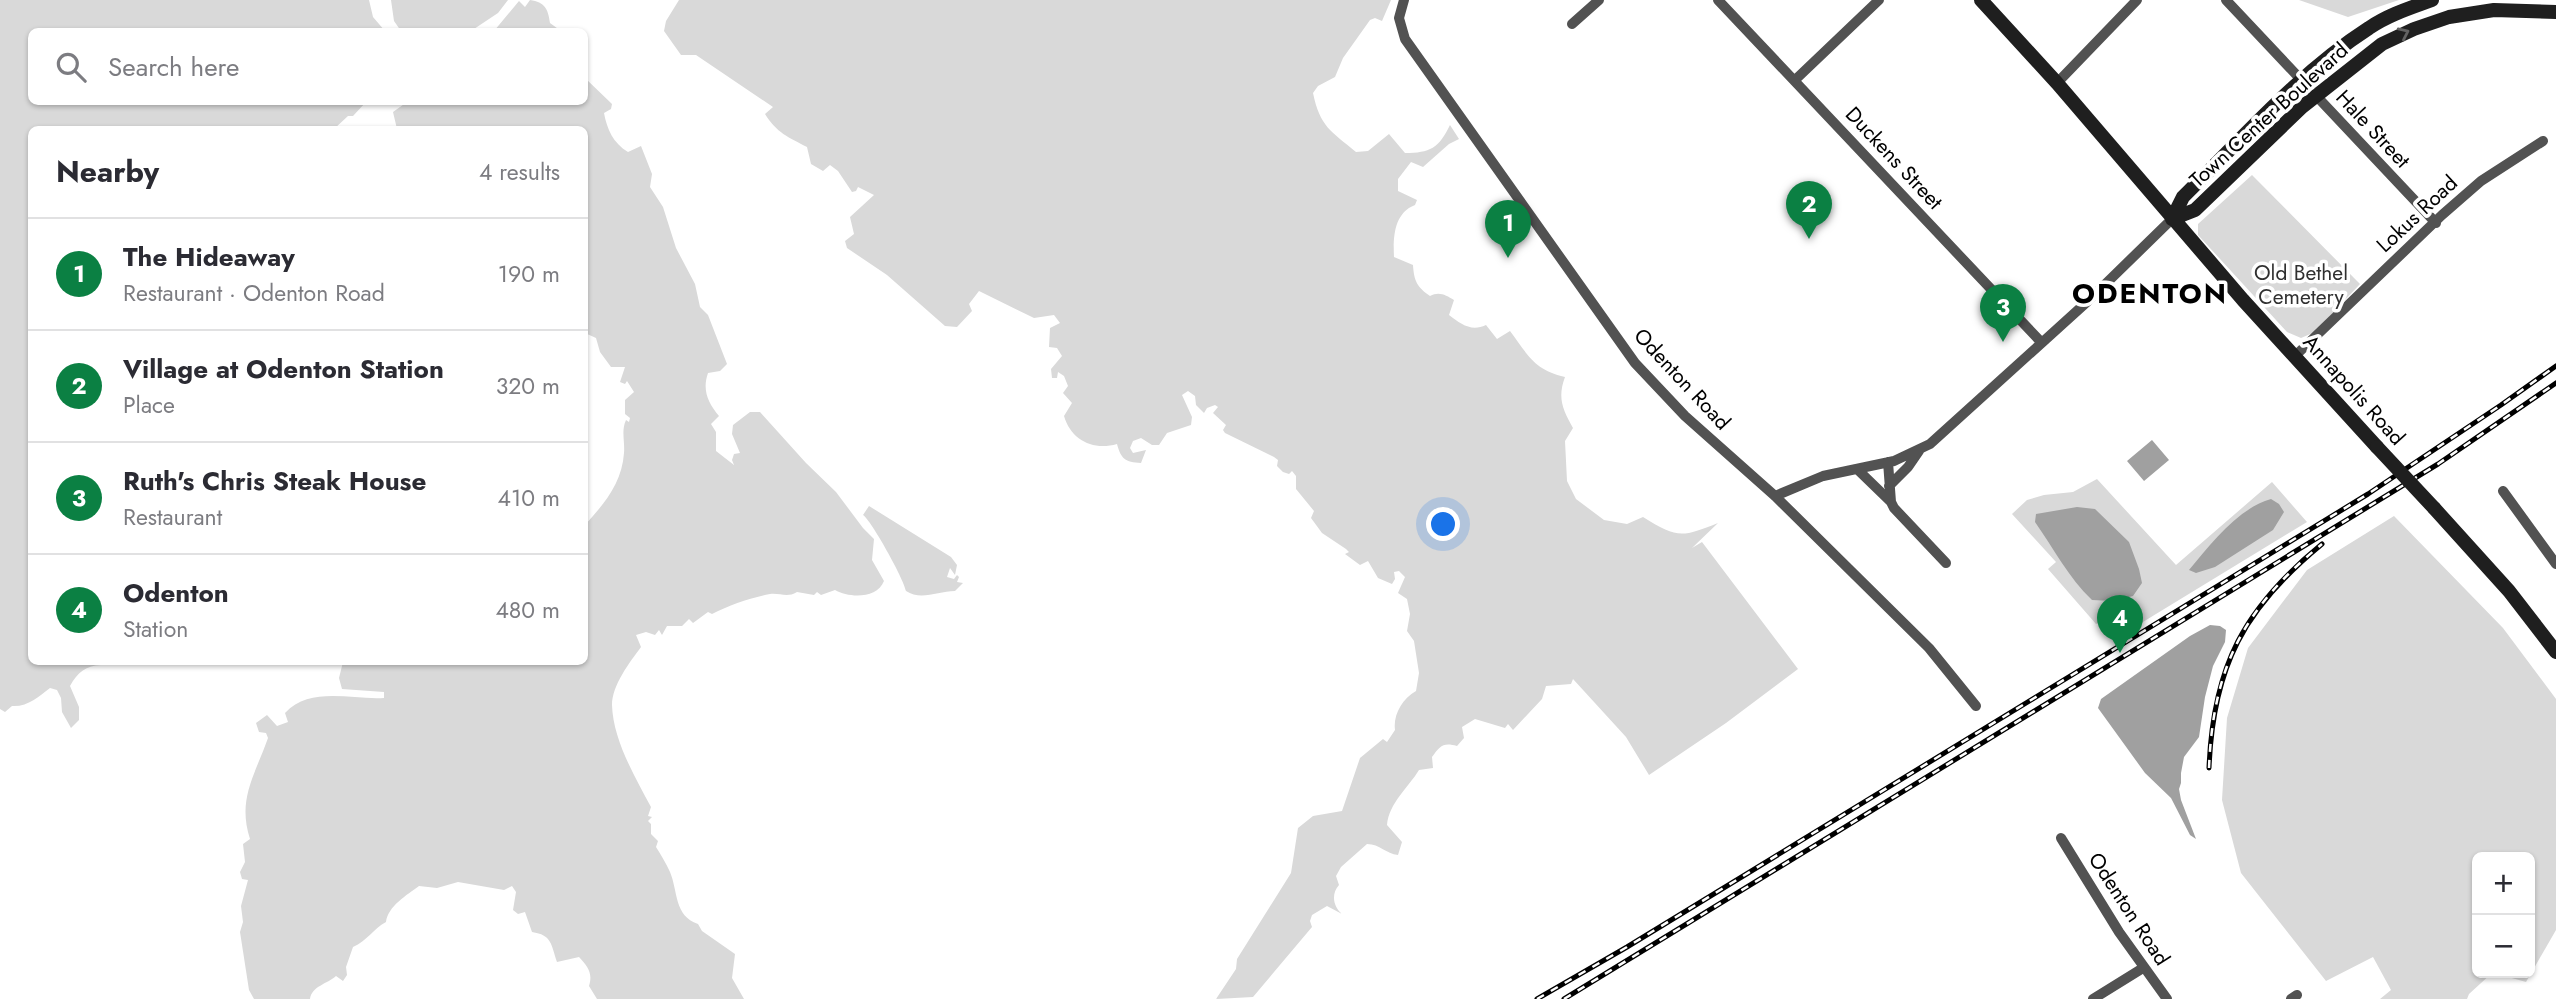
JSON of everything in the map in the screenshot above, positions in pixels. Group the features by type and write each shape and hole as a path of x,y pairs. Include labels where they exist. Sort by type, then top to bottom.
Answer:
{"main road":[{"name":"Annapolis Road","path":"1981,0 2057,83 2172,219 2509,591 2556,652"},
{"name":"Town Center Boulevard","path":"2172,219 2183,197 2333,53 2371,27 2432,0"},
{"name":"Town Center Boulevard","path":"2172,219 2195,210 2316,96 2382,44 2449,17 2494,10 2556,12"}],"street":[{"name":"Odenton Road","path":"1404,0 1399,18 1405,39 1635,363 1685,416 1775,496 1929,648 1976,706"},
{"path":"1572,24 1599,0"},
{"name":"Duckens Street","path":"1718,0 2041,342"},
{"path":"1795,80 1879,0"},
{"path":"2057,83 2137,0"},
{"name":"Hale Street","path":"2226,0 2436,223"},
{"name":"Lokus Road","path":"2295,356 2481,181 2543,141"},
{"name":"Town Center Boulevard","path":"1775,496 1823,476 1888,462 1919,451 1930,444 2088,301 2172,219"},
{"path":"1889,486 1919,451"},
{"path":"1888,462 1891,502"},
{"path":"1857,469 1946,563"},
{"path":"2503,491 2556,564"},
{"name":"Odenton Road","path":"2061,838 2143,968 2167,999"},
{"path":"2093,999 2143,968"}],"green space":[{"path":"0,0 369,0 373,17 382,28 28,28 28,105 363,105 353,116 348,116 337,126 28,126 28,665 101,665 82,671 70,686 79,707 79,720 71,728 62,712 61,698 57,690 50,688 28,703 12,706 5,712 0,709"},
{"path":"391,0 508,0 498,13 476,28 399,28 394,21"},
{"path":"530,0 542,4 547,10 550,23 557,28 496,28 519,1 525,7"},
{"path":"679,0 1391,0 1382,21 1375,18 1370,20 1343,58 1335,77 1318,86 1313,93 1323,121 1356,152 1368,151 1389,134 1405,153 1421,152 1438,144 1450,125 1459,139 1449,144 1423,167 1411,162 1398,179 1398,191 1417,200 1396,226 1394,257 1413,265 1417,283 1430,296 1445,295 1454,300 1449,315 1466,326 1476,328 1486,325 1497,339 1510,331 1539,366 1565,377 1561,391 1562,404 1573,428 1565,441 1567,481 1576,499 1604,520 1627,524 1643,517 1679,534 1718,523 1692,548 1702,542 1798,669 1726,723 1649,775 1626,737 1573,679 1571,684 1546,686 1542,699 1513,730 1508,724 1505,728 1475,719 1462,727 1464,738 1457,746 1448,744 1437,750 1432,757 1433,768 1419,770 1391,810 1387,825 1402,842 1398,855 1367,844 1341,867 1336,876 1339,885 1334,900 1342,914 1327,906 1312,915 1312,927 1253,997 1216,999 1236,969 1237,959 1291,873 1298,828 1313,816 1342,811 1360,758 1383,739 1387,742 1395,730 1395,719 1400,708 1416,691 1419,673 1414,641 1407,631 1410,614 1407,599 1398,593 1405,577 1399,571 1394,572 1395,579 1392,584 1378,578 1368,561 1360,565 1345,554 1349,552 1322,533 1311,518 1314,511 1296,489 1296,476 1292,471 1289,474 1283,472 1274,457 1225,433 1223,430 1226,425 1213,413 1218,407 1215,405 1207,408 1204,413 1196,405 1195,396 1188,391 1182,395 1192,417 1191,425 1167,433 1159,445 1152,445 1141,438 1133,441 1130,448 1133,453 1146,450 1141,463 1124,459 1117,444 1100,446 1084,442 1072,431 1064,416 1072,403 1063,393 1068,386 1064,376 1058,372 1057,378 1052,378 1051,369 1062,356 1057,348 1049,347 1050,328 1060,323 1054,315 1034,318 979,291 969,304 972,311 957,327 945,326 887,275 847,248 845,241 854,234 850,217 874,195 858,187 852,192 838,171 830,165 823,171 811,164 807,147 779,130 765,114 773,107 696,55 681,55 664,31 666,21"},
{"path":"2299,0 2399,0 2348,17"},
{"path":"588,81 612,104 611,109 604,113 615,140 628,152 641,146 652,174 650,187 663,207 676,248 695,284 700,307 708,315 727,364 720,371 708,373 706,379 707,396 719,416 711,424 716,432 716,451 734,465 734,454 740,453 732,434 733,425 750,412 760,412 836,492 874,539 872,560 884,581 875,591 862,595 835,590 821,595 817,592 814,595 797,592 787,595 770,594 740,602 712,614 708,612 693,623 689,619 682,626 667,626 662,635 659,630 655,635 646,632 636,635 641,647 622,674 613,697 616,731 626,758 651,807 648,816 652,817 648,821 651,824 651,834 658,841 656,847 673,879 681,909 702,931 735,954 732,978 744,999 597,999 589,986 589,970 579,957 557,962 552,945 544,935 532,932 525,912 518,914 513,910 516,892 512,886 504,890 458,882 437,888 419,886 399,901 390,911 386,922 353,947 346,967 347,975 343,981 336,976 317,988 310,999 254,999 249,990 240,932 243,922 241,906 248,880 242,879 240,872 245,862 243,844 250,839 246,812 249,787 268,738 266,733 259,732 256,723 267,715 277,726 288,722 285,713 295,705 319,697 384,698 384,692 342,689 339,678 342,665 588,665 588,521 616,483 623,464 624,428 626,420 629,422 630,418 625,414 625,400 634,392 627,381 625,384 620,382 625,367 611,367 600,352 596,338 588,334 588,126 396,126 393,112 403,105 588,105"},
{"name":"Old Bethel Cemetery","path":"2252,175 2360,284 2315,332 2301,338 2287,332 2198,235 2198,224"},
{"path":"2097,479 2176,565 2272,482 2307,522 2115,639 2104,621 2096,624 2048,569 2056,562 2012,514 2027,500 2073,492"},
{"path":"869,506 951,557 957,565 955,575 950,568 947,577 954,579 957,575 957,582 963,583 955,591 930,595 906,591 887,550 863,515"},
{"path":"2394,516 2503,628 2556,699 2556,930 2535,966 2535,852 2472,852 2472,978 2487,978 2467,999 2380,999 2391,990 2373,957 2326,981 2241,873 2222,800 2227,718 2248,648 2307,570"},
{"path":"2512,978 2528,978 2526,982"}],"shaded area":[{"path":"2152,440 2169,460 2144,481 2127,461"},
{"path":"2271,499 2279,504 2284,512 2273,530 2215,567 2196,573 2189,570 2236,519"},
{"path":"2077,507 2095,509 2129,542 2142,583 2133,596 2113,601 2092,600 2068,572 2035,522 2036,514"},
{"path":"2210,625 2226,630 2225,642 2213,666 2199,737 2184,757 2179,789 2196,839 2190,835 2171,798 2145,773 2098,708 2101,699 2190,636"}],"railway":[{"path":"1537,999 1627,947 2368,494 2556,366"},
{"path":"1564,999 2438,464 2556,383"},
{"path":"2209,768 2217,699 2238,642 2253,616 2272,592 2322,544"}],"place":[{"name":"Village at Odenton Station","path":"1809,239"},
{"name":"The Hideaway","path":"1508,258"},
{"name":"Ruth's Chris Steak House","path":"2003,342"},
{"name":"Odenton","path":"2120,653"}],"district":[{"name":"ODENTON","path":"2150,293"}]}
